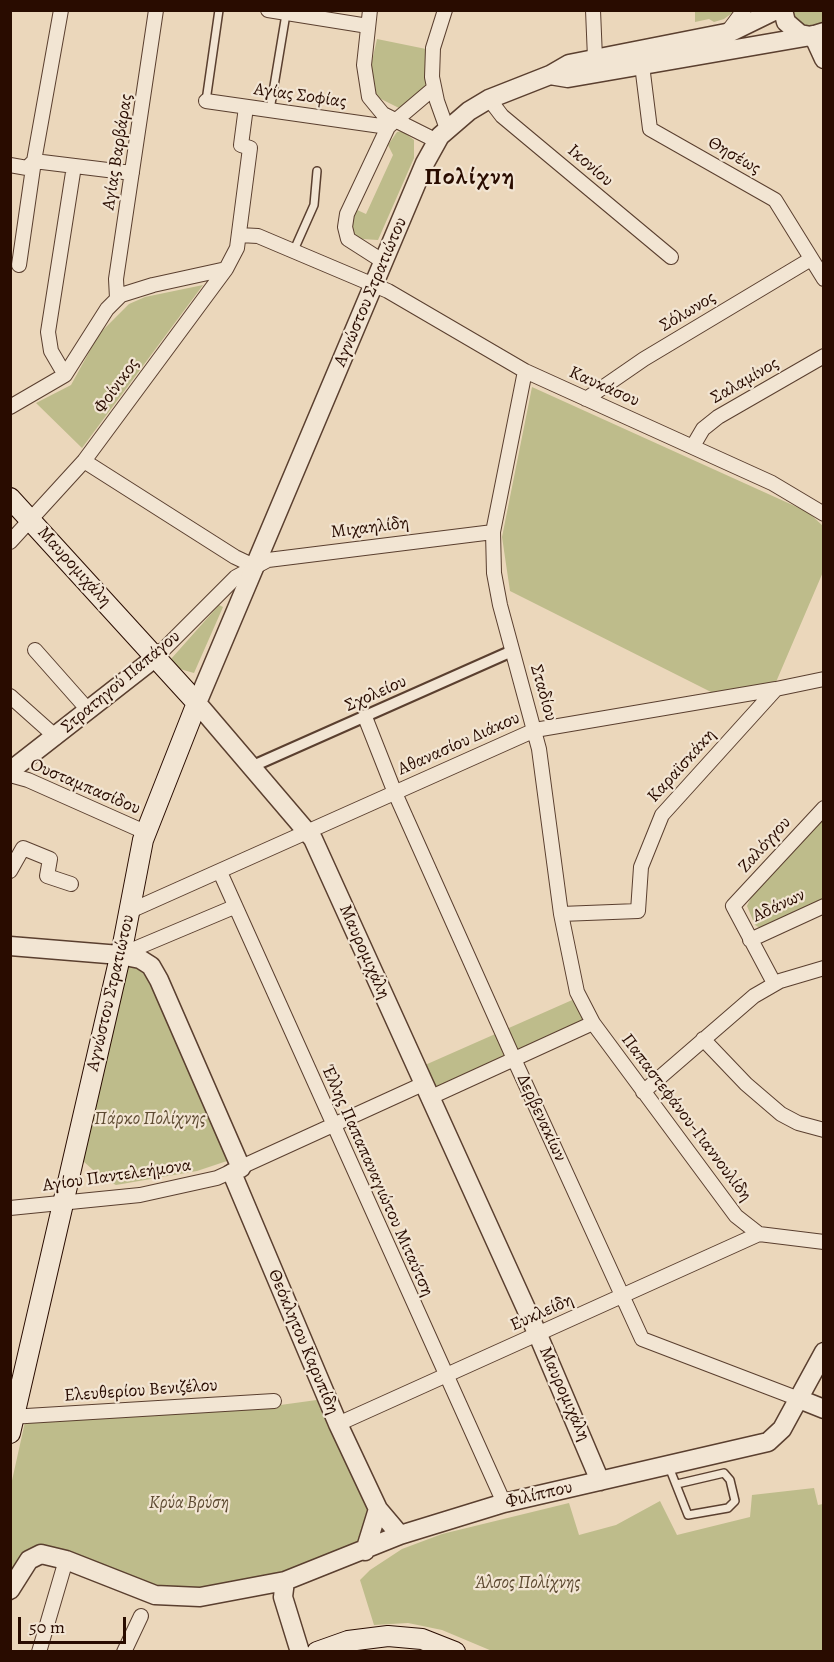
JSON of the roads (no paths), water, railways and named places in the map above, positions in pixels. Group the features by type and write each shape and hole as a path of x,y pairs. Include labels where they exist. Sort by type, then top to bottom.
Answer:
{"main road":[{"name":"Μαυρομιχάλη","path":"10,498 197,703"},
{"name":"Αγνώστου Στρατιώτου","path":"12,1422 120,955 145,832 197,703"},
{"path":"317,1652 348,1641 390,1644 422,1640 455,1652"}],"street":[{"path":"19,265 34,161 61,10"},
{"name":"Αγίας Βαρβάρας","path":"117,298 116,279 156,10"},
{"path":"268,10 368,26"},
{"path":"370,10 364,65 367,93 379,111 392,124 442,135 489,99 550,75 569,64 724,33 754,22 776,10"},
{"path":"442,135 434,88 434,48 445,10"},
{"path":"593,10 596,58"},
{"path":"724,33 736,23 744,10"},
{"path":"783,10 790,27 800,34 816,34"},
{"path":"550,75 568,78 816,34"},
{"path":"816,34 824,59"},
{"name":"Θησέως","path":"642,65 650,129 775,200 824,279"},
{"path":"384,262 354,244 346,235 347,214 370,162 392,124 434,88"},
{"name":"Ικονίου","path":"489,99 502,116 671,257"},
{"name":"Αγίας Σοφίας","path":"206,101 392,124"},
{"name":"Φοίνικος","path":"10,542 32,521 84,461 234,256 239,235 250,148 241,145 246,107"},
{"name":"Αγνώστου Στρατιώτου","path":"197,703 374,284 442,135"},
{"path":"10,165 27,168 34,161"},
{"path":"34,161 132,173"},
{"path":"65,375 51,351 48,332 74,166"},
{"name":"Καυκάσου","path":"239,235 258,236 374,284 525,371 772,483 824,514"},
{"name":"Σόλωνος","path":"586,399 644,359 812,259"},
{"path":"10,407 65,375 107,309 117,298 153,285 226,269"},
{"name":"Σαλαμίνος","path":"693,446 703,429 718,417 824,356"},
{"name":"Σταδίου","path":"525,371 493,531 494,573 512,651 535,729 561,914 573,978 583,1008 593,1023"},
{"path":"84,461 235,557 254,566"},
{"name":"Μιχαηλίδη","path":"254,566 280,556 493,531"},
{"name":"Στρατηγού Παπάγου","path":"10,771 156,657 236,577 254,566"},
{"path":"35,650 89,711"},
{"name":"Σχολείου","path":"253,766 512,651"},
{"name":"Αθανασίου Διάκου","path":"129,911 535,729 824,679"},
{"name":"Καραϊσκάκη","path":"561,914 638,911 641,867 662,815 776,689"},
{"path":"10,696 56,737"},
{"name":"Μαυρομιχάλη","path":"197,703 309,832 538,1335 600,1481"},
{"name":"Δερβενακίων","path":"365,717 396,793 514,1059 624,1295 642,1339 824,1409"},
{"name":"Ουσταμπασίδου","path":"10,775 28,780 145,832"},
{"name":"Ζαλόγγου","path":"750,940 733,906 824,808"},
{"path":"10,871 23,848 50,859 47,876 71,884"},
{"name":"Έλλης Παπαπαναγιώτου Μιταύτση","path":"220,872 504,1503"},
{"name":"Αδάνων","path":"750,940 824,906"},
{"path":"120,955 234,907"},
{"path":"750,940 774,983"},
{"name":"Θεόκλητου Καρυπίδη","path":"10,946 120,955 146,962 157,975 338,1424 378,1509 400,1535"},
{"path":"643,1092 745,1002 774,983 824,968"},
{"name":"Αγίου Παντελεήμονα","path":"10,1208 62,1204 160,1191 237,1170 333,1127 514,1059 593,1023"},
{"name":"Παπαστεφάνου-Γιαννουλίδη","path":"593,1023 728,1207 759,1234"},
{"path":"704,1039 746,1084 772,1107 798,1123 824,1130"},
{"path":"759,1234 824,1242"},
{"name":"Ευκλείδη","path":"338,1424 759,1234"},
{"name":"Φιλίππου","path":"10,1590 25,1565 35,1556 48,1554 155,1595 200,1597 285,1581 365,1551 400,1535 504,1503 768,1442 779,1432 824,1352"},
{"name":"Ελευθερίου Βενιζέλου","path":"12,1422 274,1401"},
{"path":"365,1551 378,1509"},
{"path":"39,1652 66,1560"},
{"path":"285,1581 283,1597 300,1652"},
{"path":"124,1652 141,1616"}],"lane":[{"path":"206,101 219,10"},
{"path":"270,110 286,14"},
{"path":"294,250 314,204 317,171"},
{"path":"668,1465 677,1484 685,1513 691,1516 728,1508 735,1501 730,1480 724,1473 677,1484"}],"district":[{"name":"Πολίχνη","path":"470,178"}],"park label":[{"name":"Πάρκο Πολίχνης","path":"150,1120"},
{"name":"Κρύα Βρύση","path":"189,1504"},
{"name":"Άλσος Πολίχνης","path":"527,1584"}]}
